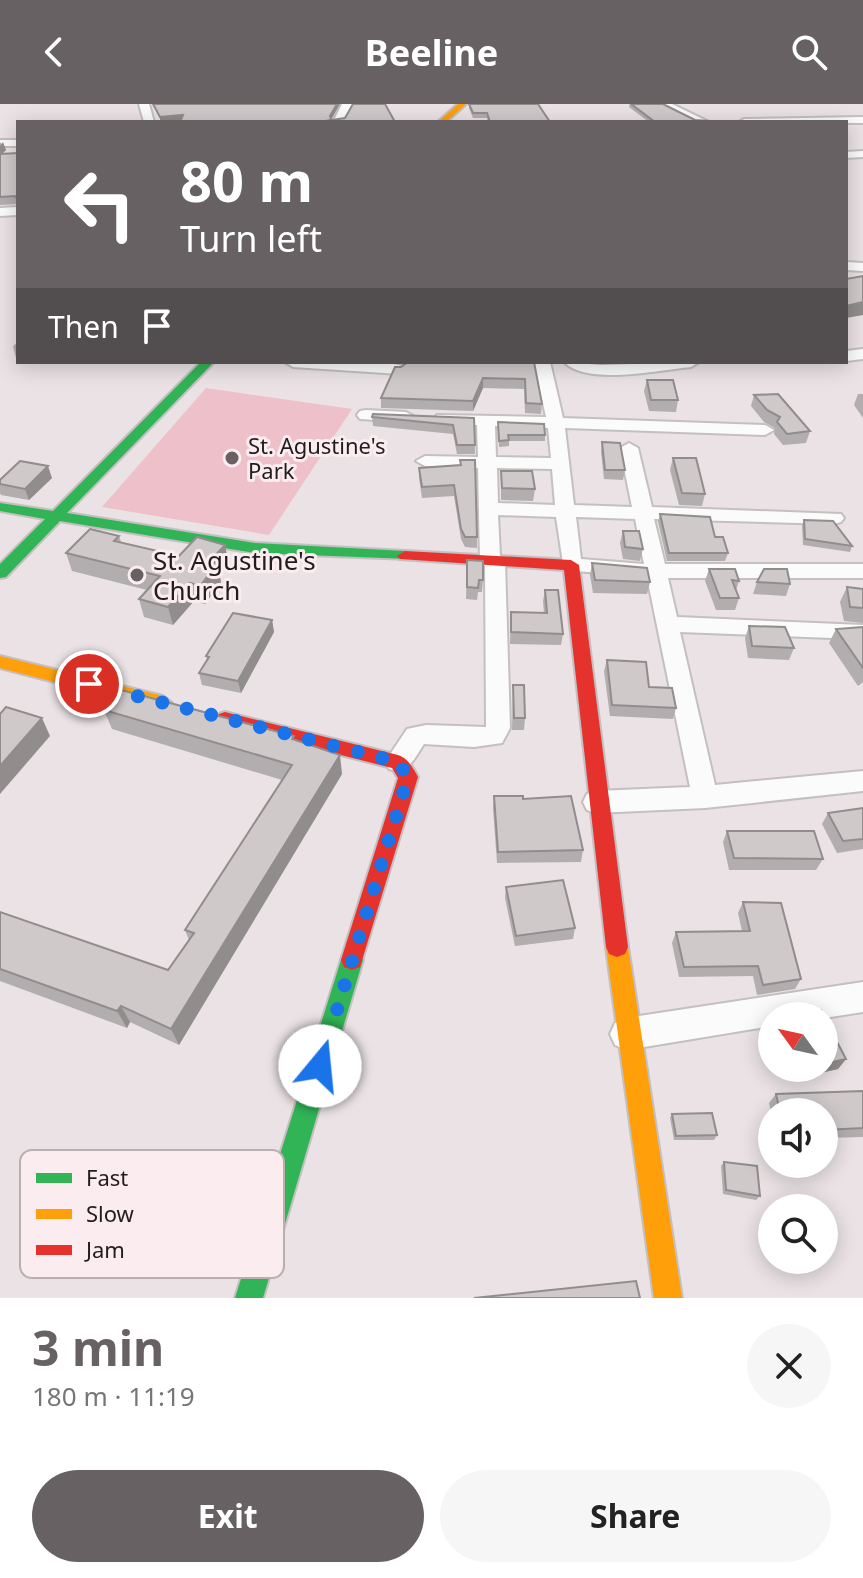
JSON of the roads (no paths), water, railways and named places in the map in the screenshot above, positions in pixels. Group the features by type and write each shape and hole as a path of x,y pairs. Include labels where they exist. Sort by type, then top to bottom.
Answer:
{"street":[{"path":"437,119 462,104"},
{"path":"664,104 700,120"},
{"path":"0,573 206,364"},
{"path":"324,364 400,369"},
{"path":"542,364 561,464 596,802 626,1034 668,1298"},
{"path":"576,364 601,370 668,364"},
{"path":"366,415 765,430"},
{"path":"398,762 416,736 427,733 482,739 493,736 498,728 486,421"},
{"path":"629,448 705,797"},
{"path":"425,461 561,464"},
{"path":"0,507 255,548 655,571 863,571"},
{"path":"491,509 834,518"},
{"path":"667,624 857,631"},
{"path":"0,662 398,762 408,777 284,1183"},
{"path":"596,802 705,797 863,781"},
{"path":"626,1034 863,997"},
{"path":"249,1298 255,1278"}],"place":[{"name":"St. Agustine's Park","path":"232,458"},
{"name":"St. Agustine's Church","path":"137,575"}]}
